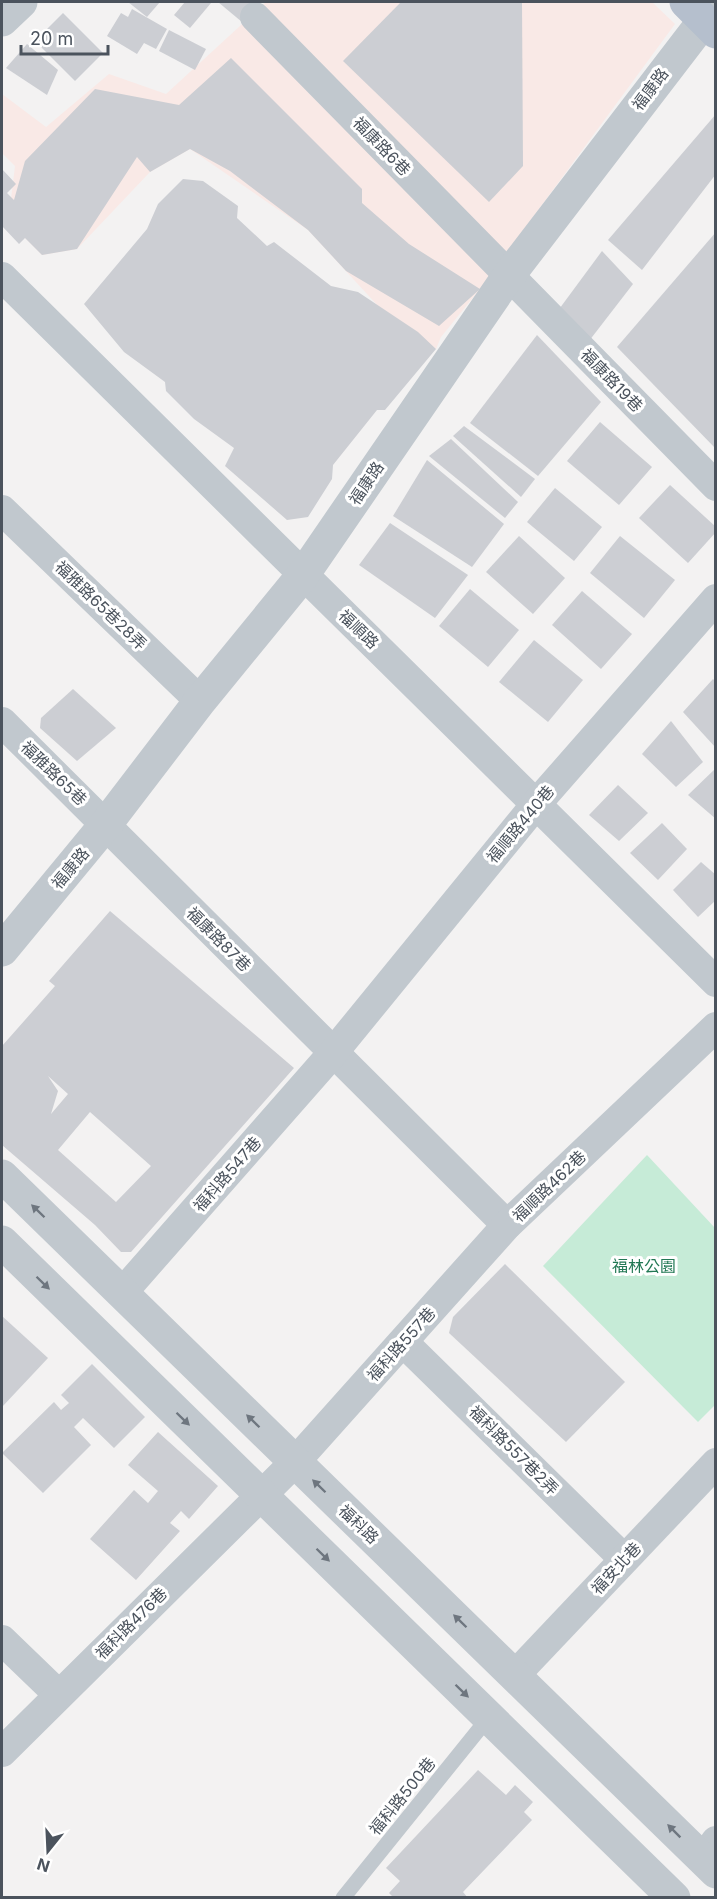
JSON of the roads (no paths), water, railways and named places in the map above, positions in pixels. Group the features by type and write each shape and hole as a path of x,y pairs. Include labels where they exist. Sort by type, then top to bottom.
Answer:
{"street":[{"path":"2,20 21,2"},
{"name":"福康路","path":"2,950 106,824 200,700 303,575 509,275 705,14"},
{"name":"福康路6巷","path":"255,16 509,275"},
{"name":"福康路19巷","path":"509,275 716,486"},
{"name":"福順路","path":"2,277 716,982"},
{"name":"福雅路65巷28弄","path":"2,510 200,700"},
{"name":"福順路440巷","path":"332,1054 537,803 716,599"},
{"name":"福雅路65巷","path":"2,722 106,824"},
{"name":"福康路87巷","path":"106,824 332,1054"},
{"name":"福順路462巷","path":"332,1054 507,1226 716,1027"},
{"name":"福科路547巷","path":"122,1293 332,1054"},
{"name":"福科路","path":"2,1176 295,1462 711,1858"},
{"name":"福科路557巷","path":"261,1495 295,1462 507,1226"},
{"path":"2,1242 670,1896"},
{"name":"福科路557巷2弄","path":"403,1342 624,1559"},
{"name":"福安北巷","path":"516,1674 716,1463"},
{"name":"福科路476巷","path":"2,1752 261,1495"},
{"path":"2,1640 59,1695"}],"lane":[{"name":"福科路500巷","path":"343,1898 489,1717"}],"park label":[{"name":"福林公園","path":"644,1266"}]}
